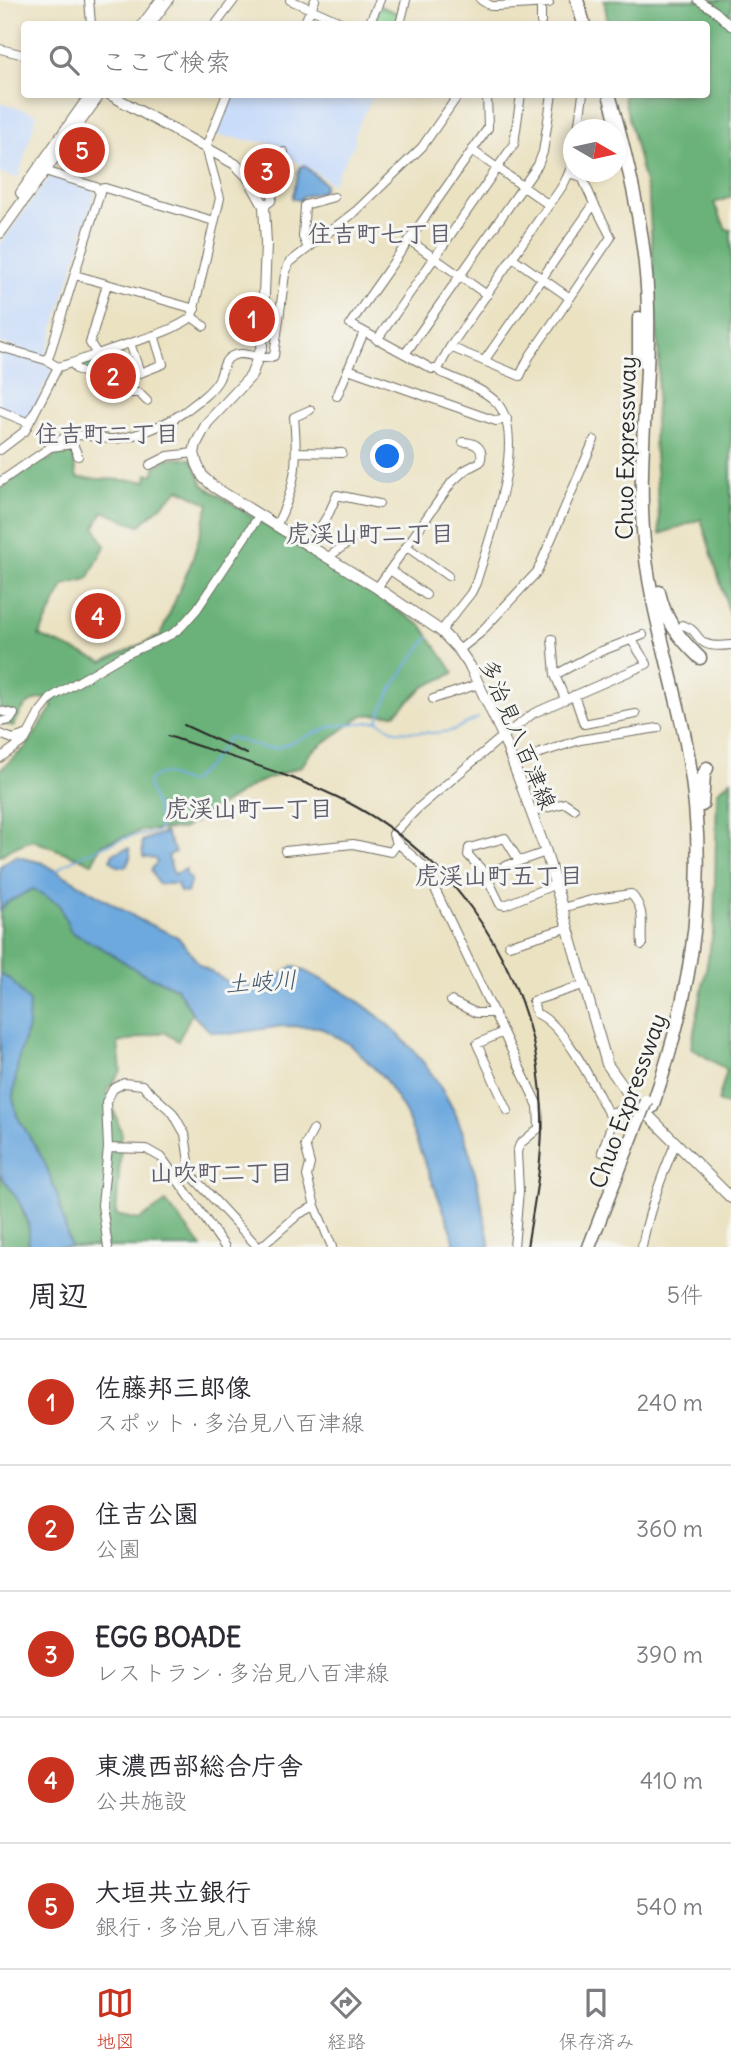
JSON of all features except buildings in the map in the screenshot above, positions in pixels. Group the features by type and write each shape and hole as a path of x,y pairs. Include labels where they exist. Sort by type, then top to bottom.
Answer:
{"highway":[{"path":"577,0 582,21"},
{"path":"585,0 590,21"},
{"path":"603,98 608,119"},
{"name":"Chuo Expressway","path":"610,98 631,179 646,276 648,338 642,505 645,551 656,617 691,771 698,846 697,903 692,953 680,1021 643,1103"},
{"name":"Chuo Expressway","path":"597,1247 641,1123 643,1103 664,1047 681,977 689,901 690,850 686,799 678,747 645,606 637,552 634,481 640,338 638,277 631,216 623,182"},
{"path":"644,442 648,523 662,606 676,633 700,658"},
{"path":"697,903 701,866 702,789 704,774 708,768"},
{"name":"Chuo Expressway","path":"589,1247 641,1123"}],"main road":[{"path":"0,222 88,98"},
{"path":"0,233 97,98"},
{"path":"116,98 234,164 248,177 264,206 266,244 262,346 251,376 199,434 194,453"},
{"name":"多治見八百津線","path":"194,453 203,477 214,487 377,588 441,631 459,650 503,736 546,852 607,1064 676,1142 731,1198"}],"street":[{"path":"89,0 91,21"},
{"path":"144,21 160,0"},
{"path":"153,21 169,0"},
{"path":"218,21 234,0"},
{"path":"290,0 338,21"},
{"path":"305,21 315,0"},
{"path":"370,21 380,0"},
{"path":"401,21 406,0"},
{"path":"481,0 491,6 543,2 541,21"},
{"path":"698,0 731,26"},
{"path":"0,49 21,54"},
{"path":"0,347 46,360 58,367 184,323 193,313 220,198 206,147 225,98"},
{"path":"0,482 48,448 74,434 114,439 164,423 183,412 214,386 228,358 239,354 268,359 274,356 285,274 289,263 356,211 422,147 456,98"},
{"path":"441,631 476,583 507,475 507,419 490,396 438,369 432,369 350,324 488,128 487,98"},
{"path":"377,340 514,144 520,98"},
{"path":"405,354 538,165 543,152 551,98"},
{"path":"580,119 582,98"},
{"path":"472,150 549,205"},
{"path":"264,206 271,201 284,152"},
{"path":"45,171 99,190 105,188 214,222"},
{"path":"438,369 450,347 566,182"},
{"path":"450,347 520,376 529,357 611,237 584,182"},
{"path":"46,360 75,275 99,190"},
{"path":"308,248 303,237 305,205 334,197"},
{"path":"484,361 594,204"},
{"path":"409,240 488,295"},
{"path":"513,258 570,298"},
{"path":"75,275 193,313 204,326"},
{"path":"97,354 90,343 107,284"},
{"path":"337,396 364,332"},
{"path":"130,343 140,373 163,364 154,335"},
{"path":"73,363 76,369 129,393 139,393 147,401"},
{"path":"0,450 20,436 58,367"},
{"path":"348,369 496,421 507,419"},
{"path":"276,526 289,500 297,452 294,417 310,410"},
{"path":"0,411 29,423"},
{"path":"459,650 470,642 537,572 594,440"},
{"path":"377,588 452,482 480,462 483,454 481,449 471,442 463,442"},
{"path":"48,448 73,444 79,456"},
{"path":"297,452 342,453"},
{"path":"150,466 168,456 194,453"},
{"path":"309,546 337,495 379,503"},
{"path":"0,758 14,743 25,740 52,697 122,656 172,634 190,618 259,516"},
{"path":"327,558 360,534"},
{"path":"407,547 448,576"},
{"path":"390,570 426,595"},
{"path":"682,625 688,626 700,641 709,646 731,645"},
{"path":"555,675 594,654 643,635"},
{"path":"551,639 555,675 565,699"},
{"path":"514,1247 519,1192 517,1152 520,1144 539,1128 540,1113 425,868 417,858 397,844 394,834 503,736 534,713 647,664 631,639"},
{"path":"433,699 478,684"},
{"path":"574,695 583,724 636,714"},
{"path":"0,711 14,714 10,720 0,722"},
{"path":"513,762 580,740 658,728"},
{"path":"0,734 14,743"},
{"path":"531,812 565,803 574,809"},
{"path":"519,861 505,838 469,848 468,855 485,873 500,904 505,905 556,884"},
{"path":"285,851 353,844 391,852 397,844"},
{"path":"485,873 546,852"},
{"path":"562,908 595,899 631,894 639,903 643,919 642,945"},
{"path":"509,945 567,928"},
{"path":"583,985 533,1001 536,1013 546,1018 576,1056 607,1113 643,1103"},
{"path":"451,1001 476,1013 495,1013"},
{"path":"503,1032 477,1045 508,1111"},
{"path":"108,1247 102,1205 108,1148 106,1107 113,1089 124,1083 142,1085 173,1113 185,1134 190,1169 195,1179 260,1247 299,1214 315,1206"},
{"path":"601,1152 612,1123 620,1111"},
{"path":"313,1130 305,1145 310,1164 307,1177 315,1206 332,1247"},
{"path":"642,1247 645,1228 676,1142"},
{"path":"108,1148 146,1149 162,1158 225,1247"}],"shaded area":[{"path":"231,98 372,98 355,132 355,143 332,184 303,163 300,165 274,144 214,135"},
{"path":"0,103 37,114 18,178 0,173"},
{"path":"52,177 95,194 81,232 83,236 46,354 42,356 0,343 0,244"},
{"path":"0,351 54,367 28,420 0,409"}],"green space":[{"path":"604,0 731,0 731,197 714,203 726,229 731,230 731,618 701,519 660,534 654,438 659,360 649,200 624,98 710,98 710,21 608,21"},
{"path":"380,6 399,14 398,21 373,21"},
{"path":"120,350 132,390 77,367 78,363"},
{"path":"72,450 77,478 146,481 147,474 154,474 155,467 169,458 192,459 203,485 422,626 454,673 424,687 395,714 363,715 311,752 302,766 257,783 183,829 144,830 102,844 92,863 32,840 0,856 0,770 26,747 53,706 44,698 38,699 24,707 14,726 0,723 0,489 43,458 47,461 59,453 67,454","holes":["179,489 209,504 192,561 160,636 103,662 39,636 64,585 88,579 105,546 95,527 103,511 139,526"]},
{"path":"731,780 731,1107 718,1101 727,1070 691,1048 714,927 717,792"},
{"path":"33,888 59,904 71,932 140,972 177,988 192,1013 178,1041 164,1032 118,1043 121,1071 107,1091 122,1134 116,1215 139,1220 166,1202 202,1247 70,1247 49,1174 20,1122 14,1105 16,1069 28,1027 0,974 0,911 6,903"},
{"path":"0,1173 19,1201 31,1234 27,1247 0,1247"}],"water":[{"path":"304,165 325,184 323,191 301,197 302,201 292,198 300,167"},
{"path":"165,832 175,852 168,856 172,870 175,874 186,869 186,875 191,879 187,893 180,892 177,884 158,884 151,870 157,862 155,859 143,857 142,841"},
{"path":"129,848 130,859 124,867 110,860 113,853"},
{"path":"15,856 43,863 142,921 178,937 200,965 233,985 255,987 278,977 293,966 343,992 388,1025 425,1065 455,1113 472,1162 490,1247 455,1247 452,1232 405,1112 384,1078 351,1045 319,1027 283,1026 229,1034 210,1031 195,1017 177,988 140,972 71,932 59,904 33,889 6,903 0,911 0,866"},
{"path":"0,974 11,980 29,1002 28,1027 19,1056 13,1097 17,1116 44,1161 57,1195 70,1247 27,1247 29,1228 26,1218 18,1199 0,1174"}],"waterway":[{"path":"378,720 393,687 429,637"},
{"path":"57,871 70,861 104,846 159,830 159,817 148,782 159,774 190,782 209,765 229,737 264,748 277,748 333,726 378,721 395,731 434,733 451,731 478,718"}],"railway":[{"path":"184,725 247,754"},
{"path":"168,736 296,780 337,797 381,822 420,852 455,888 484,928 508,971 526,1017 538,1065 542,1115 541,1148 527,1247"}],"place":[{"name":"大垣共立銀行","path":"82,150"},
{"name":"EGG BOADE","path":"267,171"},
{"name":"佐藤邦三郎像","path":"252,319"},
{"name":"住吉公園","path":"113,376"},
{"name":"東濃西部総合庁舎","path":"98,616"}],"district":[{"name":"住吉町七丁目","path":"380,234"},
{"name":"住吉町二丁目","path":"107,434"},
{"name":"虎渓山町二丁目","path":"370,534"},
{"name":"虎渓山町一丁目","path":"249,809"},
{"name":"虎渓山町五丁目","path":"499,876"},
{"name":"山吹町二丁目","path":"221,1173"}],"water label":[{"name":"土岐川","path":"261,982"}]}
